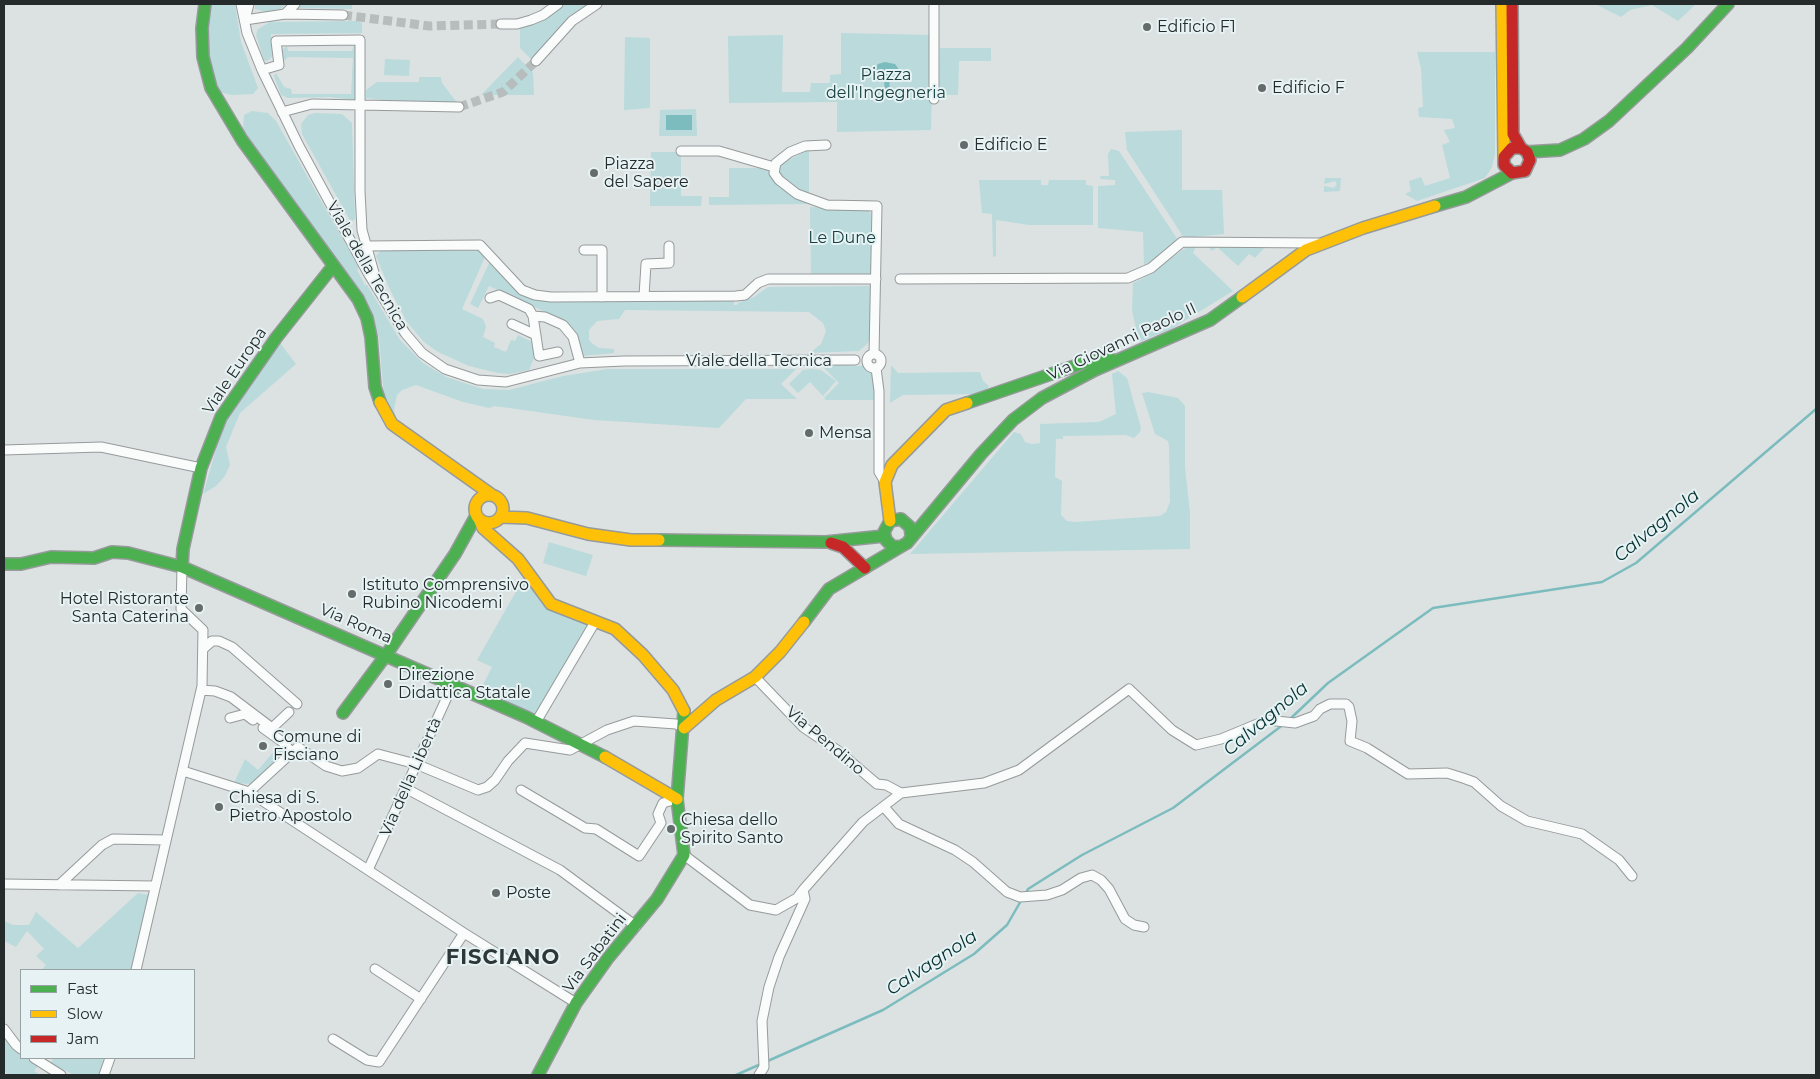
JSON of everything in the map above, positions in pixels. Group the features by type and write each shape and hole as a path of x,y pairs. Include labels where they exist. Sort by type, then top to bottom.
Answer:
{"street":[{"path":"205,4 202,28 203,56 211,88 242,140 358,299 371,337 375,388 380,404 392,424 495,497 546,523"},
{"name":"Viale della Tecnica","path":"241,4 247,33 262,70 282,112 342,224 405,333 422,353 445,369 478,380 506,382 580,363 624,361 855,360 872,354"},
{"path":"248,4 245,20 285,14 343,16"},
{"path":"285,14 295,4"},
{"path":"500,24 517,24 531,20 543,15 558,4"},
{"path":"536,60 572,21 597,4"},
{"path":"934,4 934,99"},
{"path":"1502,4 1504,159 1506,168 1512,173 1521,173 1552,152 1584,139 1609,121 1687,48 1728,4"},
{"path":"1512,4 1513,134 1530,160 1528,168"},
{"path":"262,70 280,65 276,41 360,40 360,191 365,244 379,289"},
{"path":"282,112 312,104 459,107"},
{"path":"826,146 805,146 797,149 780,160 774,167 774,173 779,180 797,194 827,205 877,206 872,354 867,360 872,366 879,391 879,472 885,482 890,521"},
{"path":"1488,187 1508,150 1552,152"},
{"path":"681,151 719,151 774,167"},
{"name":"Via Giovanni Paolo II","path":"911,535 1013,420 1042,398 1095,370 1210,320 1306,250 1322,243 1466,197 1512,173"},
{"path":"342,224 354,240 365,244 480,245 528,294 551,297 736,296 745,295 758,283 768,279 876,279"},
{"path":"900,279 1128,278 1151,268 1182,242 1322,243"},
{"path":"644,296 646,264 669,263 669,246"},
{"path":"584,250 602,250 602,296"},
{"name":"Viale Europa","path":"182,567 183,549 201,468 221,417 276,338 312,290 333,266"},
{"path":"490,298 499,295 529,309 533,316 539,356 558,352"},
{"path":"533,316 545,318 563,325 573,337 580,363"},
{"path":"512,324 536,335"},
{"path":"872,354 881,360 872,366"},
{"path":"885,482 892,465 946,410 1089,361 1124,358"},
{"name":"Viale della Tecnica","path":"855,360 872,366"},
{"path":"4,450 101,447 201,468"},
{"path":"460,474 476,515 484,528 518,558 550,604 615,630 644,655 673,690 684,709 684,728 677,796 684,855 750,905 776,910 797,898 852,833 901,793 984,783 1019,770 1129,689 1172,730 1196,745 1221,739 1267,720 1295,723 1314,716 1320,709 1330,704 1346,704 1350,708 1352,721 1350,741 1368,748 1408,774 1446,773 1474,782 1501,806 1527,821 1582,834 1619,860 1632,876"},
{"path":"343,712 386,654 455,554 476,515 480,498 495,497 502,504 498,533 502,544"},
{"name":"Via Giovanni Paolo II","path":"904,521 934,508"},
{"path":"476,515 489,523 500,518 527,518 588,534 631,540 826,542 884,536"},
{"path":"684,728 716,700 756,677 780,652 829,590 907,543 911,535 910,527 904,521 898,519 890,521 885,528 884,536 892,546 900,547"},
{"path":"826,542 843,547 866,568"},
{"name":"Via Roma","path":"4,564 21,564 51,557 94,558 112,552 128,553 182,567 386,654 584,744 677,796"},
{"path":"136,969 201,690 204,648 203,630 180,609 182,567"},
{"path":"536,722 595,622"},
{"path":"204,648 212,642 219,641 232,647 297,704"},
{"name":"Via Pendino","path":"756,677 803,727 837,750 877,784 886,785 901,793"},
{"name":"Via della Libertà","path":"368,870 453,684"},
{"path":"201,690 215,691 231,697 272,728 289,712"},
{"path":"230,718 245,714 284,743 291,752"},
{"path":"249,792 298,747 326,766 342,771 358,768 378,754 416,764 478,790 487,788 495,780 508,761 525,743 570,750 607,730 634,721 676,724 684,728"},
{"path":"183,771 249,792 464,933 576,1003"},
{"path":"405,788 560,870 636,926"},
{"path":"521,790 585,828 596,829 639,856 661,823 658,814 663,803 677,796"},
{"path":"884,807 899,824 955,850 973,862 1007,892 1024,897 1047,895 1062,890 1081,878 1092,875 1101,880 1109,889 1126,919 1134,925 1144,927"},
{"path":"59,885 102,845 111,840 120,838 166,840"},
{"name":"Via Sabatini","path":"538,1075 576,1003 608,958 657,900 684,855"},
{"path":"4,884 155,886"},
{"path":"763,1067 762,1021 769,987 779,957 805,900 803,890"},
{"path":"333,1038 367,1060 378,1062 464,933"},
{"path":"375,969 421,999"},
{"path":"4,1029 20,1048"},
{"path":"35,1059 54,1074"},
{"path":"104,1075 110,1059"}],"green space":[{"path":"212,4 235,4 241,42 258,88 253,94 232,95 219,92 212,77 207,49 208,25"},
{"path":"255,4 286,4 279,10 267,12 255,9"},
{"path":"300,4 352,4 352,9 299,8"},
{"path":"565,4 591,4 531,59 520,48 520,28 541,22"},
{"path":"1595,4 1696,4 1678,21 1652,5 1630,10 1621,17"},
{"path":"357,21 362,23 362,33 271,34 272,57 267,61 264,60 256,35 258,29 270,22"},
{"name":"Piazza dell'Ingegneria","path":"841,33 933,35 931,130 837,132 837,102 729,103 728,36 783,35 782,92 810,92 811,83 830,83 830,75 841,74"},
{"path":"625,37 650,38 650,108 624,110"},
{"path":"354,45 357,47 357,98 354,100 329,97 288,98 281,95 274,76 276,73 284,87 291,89 292,94 351,94 353,58 288,57 285,60 279,52 287,46 288,51 352,51"},
{"path":"940,48 991,48 991,61 959,61 958,95 939,95"},
{"path":"1417,52 1495,52 1495,154 1492,167 1485,178 1417,201 1405,194 1411,191 1409,181 1421,177 1425,186 1450,178 1442,145 1450,142 1444,130 1455,128 1452,119 1419,117 1418,108 1423,107 1421,68"},
{"path":"518,57 533,73 534,95 481,95"},
{"path":"385,59 410,60 409,76 384,75"},
{"path":"419,77 441,77 442,83 458,104 418,104 366,98 366,90 377,82 419,82"},
{"path":"696,109 697,136 659,136 660,110"},
{"path":"252,111 268,113 276,121 359,268 357,270 365,285 367,285 400,340 423,363 446,377 483,389 509,390 563,376 608,369 796,369 781,384 797,399 746,399 719,428 594,420 495,406 489,408 463,402 416,385 402,390 397,395 394,409 396,420 384,398 379,338 369,306 243,130 244,115"},
{"path":"315,113 342,114 352,123 355,219 351,222 302,134 301,124 308,115"},
{"path":"1182,130 1182,190 1222,190 1224,234 1184,238 1127,150 1125,132"},
{"path":"809,149 809,196 800,192 778,172 781,164"},
{"path":"1111,149 1119,151 1178,240 1156,259 1144,265 1143,232 1098,228 1098,186 1115,185 1115,180 1101,179 1100,176 1109,176 1108,154"},
{"path":"651,152 681,152 681,196 702,196 701,206 650,206"},
{"path":"729,168 766,168 786,189 808,204 709,205 709,197 729,197"},
{"path":"1325,178 1341,178 1340,191 1324,192 1324,186 1334,188 1337,184 1335,181 1324,184"},
{"path":"979,180 1041,180 1041,185 1048,185 1049,180 1086,180 1086,185 1093,186 1093,225 1029,225 996,220 996,256 993,257 992,214 982,213"},
{"name":"Le Dune","path":"810,207 868,210 871,214 871,275 811,275"},
{"path":"1207,245 1267,245 1255,258 1249,254 1238,266 1217,247 1212,251"},
{"path":"1188,246 1196,246 1193,253 1233,291 1171,329 1139,342 1132,310 1133,283 1147,276"},
{"path":"381,250 479,251 484,253 485,257 462,309 483,319 486,327 483,337 495,343 494,347 506,352 511,340 515,341 518,335 532,342 535,356 529,370 510,374 469,366 438,352 424,342 407,322 390,290 376,256"},
{"path":"491,259 532,298 541,301 734,301 734,305 737,305 754,297 768,287 871,286 872,330 868,343 859,351 810,353 821,344 826,331 823,323 809,312 625,310 619,319 597,321 589,330 589,340 593,344 599,348 614,349 614,353 582,356 569,325 541,310 489,286 478,308 470,304"},
{"path":"280,343 296,364 240,413 226,447 230,465 225,476 216,486 203,494 222,429 232,410"},
{"path":"840,365 862,366 872,373 875,400 826,400 824,398 839,383 823,367"},
{"path":"891,365 898,373 980,372 983,381 989,386 983,394 903,395 890,403"},
{"path":"803,370 821,370 836,381 823,396 810,382 798,393 789,384"},
{"path":"1118,371 1127,378 1141,428 1140,432 1134,438 1126,435 1063,436 1063,439 1056,439 1055,477 1062,481 1061,515 1067,521 1075,522 1160,516 1166,512 1170,502 1168,441 1155,434 1142,393 1148,392 1178,398 1185,406 1185,468 1190,513 1190,549 910,554 1014,432 1021,434 1025,442 1032,444 1040,443 1040,424 1099,422 1116,414 1112,374"},
{"path":"549,542 593,555 586,576 543,563"},
{"path":"526,574 546,603 596,624 540,720 479,693 492,667 477,660"},
{"path":"281,743 288,751 253,784 234,783 245,759 258,770"},
{"path":"138,893 149,895 131,969 43,969 46,965 36,956 44,949 27,931 16,947 4,941 4,921 13,925 29,925 36,912 78,948"},
{"path":"4,1038 20,1054 20,1059 28,1059 38,1066 34,1071 40,1075 9,1075 4,1071"},
{"path":"53,1059 104,1059 99,1075 74,1075 50,1063"}],"water":[{"path":"885,62 895,64 900,71 889,75 890,95 885,96 884,76 874,78 873,73 878,64"},
{"path":"666,115 692,115 692,130 666,130"}],"waterway":[{"name":"Calvagnola","path":"1290,719 1328,683 1433,608 1602,582 1636,563 1816,409"},
{"name":"Calvagnola","path":"1025,895 1028,889 1082,855 1173,808 1284,724"},
{"name":"Calvagnola","path":"736,1075 883,1010 974,954 1007,925 1022,899"}],"tunnel":[{"path":"343,15 429,26 501,24"},
{"path":"459,107 503,92 536,61"}],"traffic: fast":[{"path":"205,4 202,28 203,57 211,88 242,140 358,299 367,318 371,337 375,387 380,402"},
{"path":"1527,152 1560,150 1584,139 1609,121 1687,48 1728,4"},
{"path":"1435,206 1466,197 1512,173"},
{"path":"182,567 183,549 201,468 221,417 276,338 333,266"},
{"path":"911,535 910,527 901,519 890,521 884,532 886,540 892,546 900,547 907,543 981,454 1013,420 1042,398 1095,370 1210,320 1242,297"},
{"path":"967,403 1089,361 1111,359"},
{"path":"343,713 386,655 455,554 476,516"},
{"path":"659,540 826,542 884,536"},
{"path":"804,622 829,589 900,547"},
{"path":"4,564 21,564 51,557 94,558 112,552 128,553 182,567 526,717 605,757"},
{"path":"538,1075 576,1003 608,958 657,899 684,855 677,799 684,711"}],"traffic: slow":[{"path":"1502,4 1504,157"},
{"path":"1242,297 1306,250 1363,228 1435,206"},
{"path":"380,402 392,424 492,495"},
{"path":"890,521 885,482 892,465 946,410 967,403"},
{"path":"489,495 499,499 503,509 499,519 489,523 479,519 475,509 479,499 489,495"},
{"path":"501,517 527,518 588,534 631,540 659,540"},
{"path":"479,519 483,528 518,559 551,604 615,629 643,655 673,690 684,711"},
{"path":"684,728 716,700 755,677 780,652 804,622"},
{"path":"605,757 677,799"}],"traffic: jam":[{"path":"1512,4 1513,134 1521,148 1527,152 1530,160 1525,171 1512,173 1504,165 1504,157 1512,148 1521,148"},
{"path":"831,543 843,547 865,568"}],"place":[{"name":"Edificio F1","path":"1147,27"},
{"name":"Edificio F","path":"1262,88"},
{"name":"Edificio E","path":"964,145"},
{"name":"Piazza del Sapere","path":"594,173"},
{"name":"Mensa","path":"809,433"},
{"name":"Istituto Comprensivo Rubino Nicodemi","path":"352,594"},
{"name":"Hotel Ristorante Santa Caterina","path":"199,608"},
{"name":"Direzione Didattica Statale","path":"388,684"},
{"name":"Comune di Fisciano","path":"263,746"},
{"name":"Chiesa di S. Pietro Apostolo","path":"219,807"},
{"name":"Chiesa dello Spirito Santo","path":"671,829"},
{"name":"Poste","path":"496,893"}],"district":[{"name":"FISCIANO","path":"503,958"}]}
